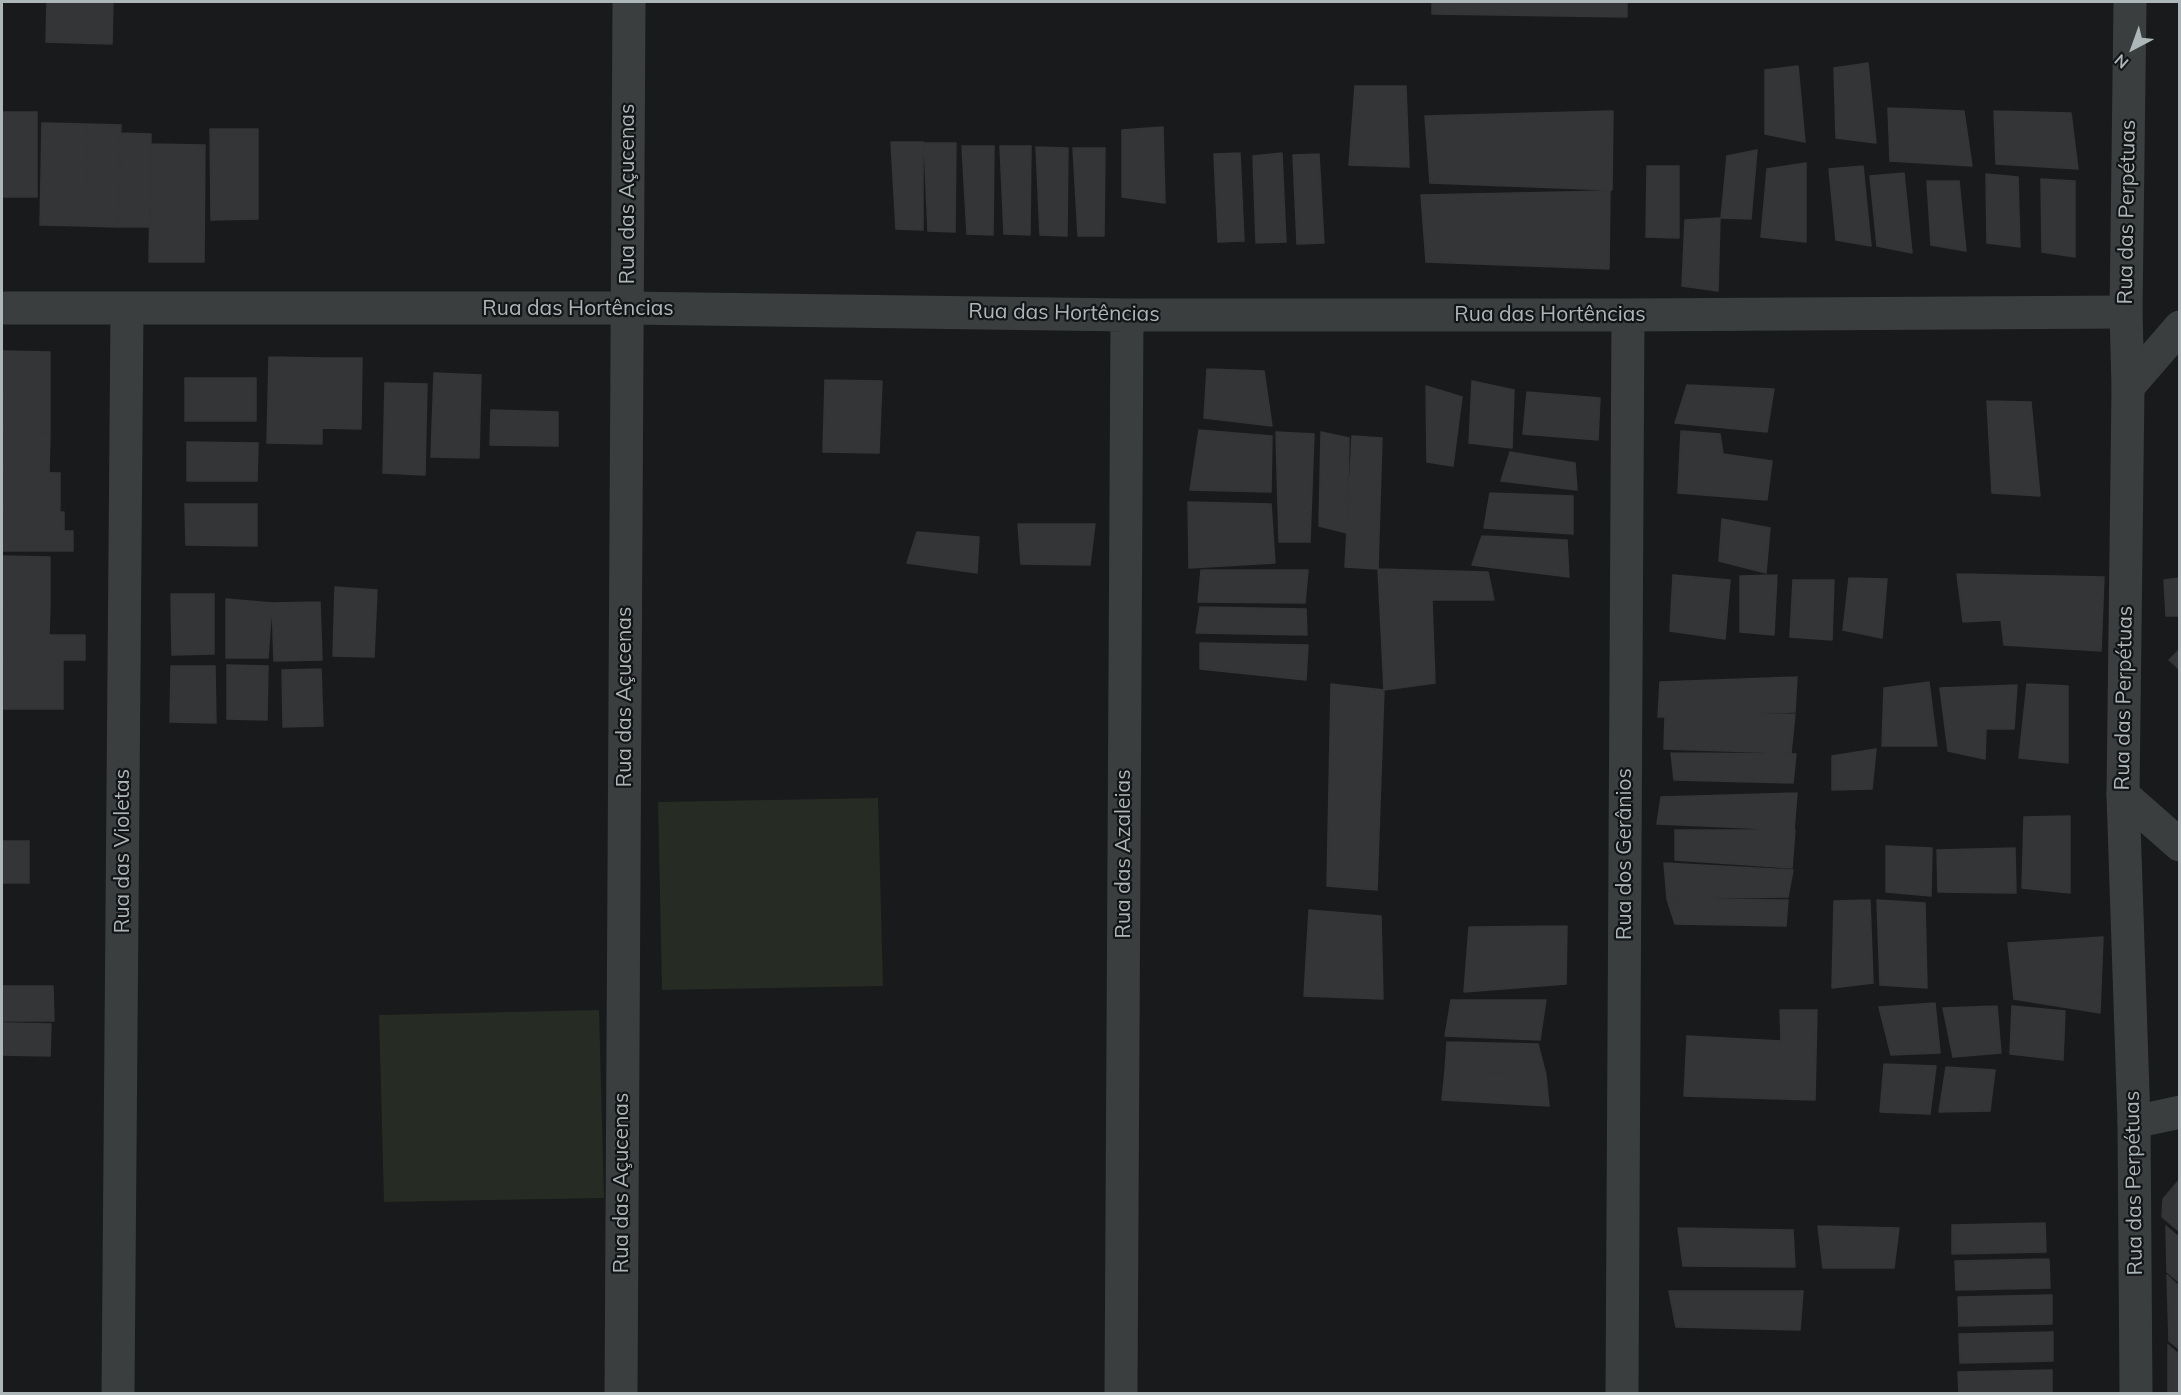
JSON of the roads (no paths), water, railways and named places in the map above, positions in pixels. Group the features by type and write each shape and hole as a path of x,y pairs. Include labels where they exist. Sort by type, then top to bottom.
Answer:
{"street":[{"name":"Rua das Açucenas","path":"621,1394 629,2"},
{"name":"Rua das Perpétuas","path":"2130,2 2123,795 2134,1122 2136,1394"},
{"name":"Rua das Hortências","path":"2,308 627,308 1127,315 2126,312"},
{"name":"Rua das Violetas","path":"118,1394 127,309"},
{"name":"Rua das Azaleias","path":"1121,1394 1127,315"},
{"name":"Rua dos Gerânios","path":"1622,1394 1628,315"},
{"path":"2128,387 2180,327"},
{"path":"2123,795 2180,845"},
{"path":"2134,1122 2180,1112"}]}
